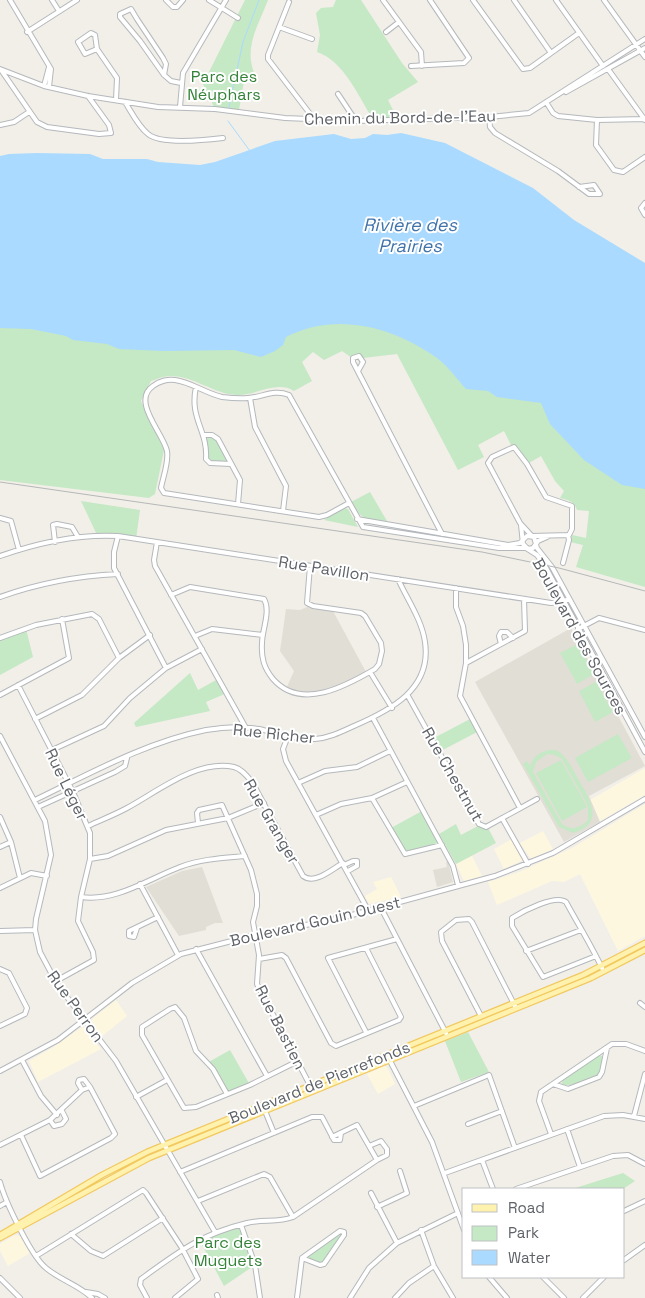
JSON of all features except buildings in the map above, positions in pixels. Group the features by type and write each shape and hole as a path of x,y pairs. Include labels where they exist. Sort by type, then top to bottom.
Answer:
{"main road":[{"name":"Boulevard de Pierrefonds","path":"0,1237 122,1171 166,1151 447,1036 601,966 645,943"},
{"name":"Boulevard de Pierrefonds","path":"20,1226 110,1171 163,1146 481,1016 604,972 645,950"}],"street":[{"path":"10,0 49,67 52,77 49,87"},
{"path":"52,0 59,11"},
{"path":"27,32 77,0"},
{"path":"166,0 174,7 177,7 183,0"},
{"path":"209,0 238,18"},
{"path":"180,107 181,83 185,69 226,0"},
{"path":"383,0 421,52 422,66"},
{"path":"411,66 464,63 469,58 430,0"},
{"path":"473,0 520,68 530,68 579,33"},
{"path":"514,0 551,52"},
{"path":"556,0 602,66"},
{"path":"604,0 645,57"},
{"path":"289,2 268,59 314,119"},
{"path":"164,75 166,64 131,9 120,14 120,17 164,75 172,81 181,83"},
{"path":"386,32 399,22"},
{"path":"279,27 312,39"},
{"path":"97,49 84,54 78,42 94,34 97,49 117,78 116,100"},
{"path":"140,41 148,35"},
{"path":"546,102 645,39"},
{"path":"546,102 645,48"},
{"path":"44,86 49,67"},
{"path":"0,69 37,122 47,127 108,134 111,130 109,125 88,96"},
{"name":"Chemin du Bord-de-l'Eau","path":"0,69 44,86 125,102 314,119 356,121 523,115 546,102"},
{"path":"608,69 645,120"},
{"path":"338,94 356,121"},
{"path":"125,102 136,120 149,135 154,137 195,141 222,138"},
{"path":"546,102 553,113 558,116 597,120 645,120"},
{"path":"0,125 14,122 29,112"},
{"path":"489,117 490,128 495,133 558,171 579,187 589,194 600,194 594,185 579,187"},
{"path":"597,120 596,145 614,170 623,172 645,157"},
{"path":"645,203 641,208 645,215"},
{"path":"358,371 442,533 441,539"},
{"path":"348,503 323,516 162,491 167,450 146,407 146,397 153,386 166,381 181,381 222,397 250,398 270,392 289,394 363,527 506,549 534,548 536,544 551,535"},
{"path":"196,387 193,410 203,435 207,462 231,464"},
{"path":"250,398 256,427 286,486 283,511"},
{"path":"203,435 216,436 231,464 241,485 238,504"},
{"name":"Boulevard des Sources","path":"524,540 520,523 488,462 508,448 516,449 546,497 573,507 571,530 568,535"},
{"path":"0,518 11,521 19,550"},
{"path":"357,519 508,545 518,544 528,536 568,535 563,563"},
{"name":"Boulevard des Sources","path":"520,523 532,536"},
{"path":"55,542 52,530 53,525 57,524 72,527 78,537"},
{"path":"118,536 113,561 166,668"},
{"name":"Rue Pavillon","path":"0,556 78,537 118,536 524,599 554,603 569,599"},
{"path":"532,536 536,544"},
{"path":"524,540 524,545 528,548"},
{"path":"157,542 156,566 246,728"},
{"name":"Boulevard des Sources","path":"536,544 569,599 645,737"},
{"name":"Boulevard des Sources","path":"528,548 539,556 645,752"},
{"path":"172,595 190,587 264,598 267,608 262,660 266,669 277,682 294,692 302,695 324,693 370,672 380,664 382,651 369,622 361,613 309,605 306,599 310,566"},
{"path":"0,597 81,576 118,574"},
{"name":"Rue Richer","path":"34,800 127,758 187,735 209,730 246,728 313,739 329,737 392,708 408,696 423,670 425,640 398,579"},
{"path":"456,588 456,603 463,626 466,663 460,696 520,808"},
{"path":"466,663 525,631 524,599"},
{"path":"0,638 62,619 96,616 120,658"},
{"path":"578,629 602,618 645,630"},
{"path":"0,695 69,658 62,619"},
{"path":"195,636 212,629 263,635"},
{"path":"501,644 501,632 507,632 513,638"},
{"path":"35,719 82,695 120,658 150,635"},
{"path":"52,750 104,726 130,698 166,668 202,649"},
{"path":"370,672 392,708"},
{"name":"Rue Léger","path":"18,685 73,792 88,826 90,859 81,897 78,921 94,960 56,981"},
{"name":"Rue Chestnut","path":"408,696 479,824 486,827 537,799"},
{"path":"372,718 454,868 458,885"},
{"name":"Rue Perron","path":"0,736 38,807 49,835 51,855 35,930 40,952 56,981 116,1061 163,1146 215,1232"},
{"path":"288,736 283,749 284,754 368,910"},
{"path":"298,783 325,771 357,767 390,751"},
{"name":"Rue Richer","path":"38,807 125,766 127,758"},
{"name":"Rue Granger","path":"88,826 126,808 164,784 197,772 218,767 235,767 243,771 252,782 303,876 307,879 315,879 344,864"},
{"path":"316,815 340,804 372,798 407,782"},
{"path":"372,798 405,854 442,845"},
{"name":"Boulevard Gouin Ouest","path":"0,1071 58,1040 132,983 178,955 256,935 337,919 458,885 491,878 528,864 600,827 645,800"},
{"path":"90,859 108,856 166,830 228,818 264,803"},
{"path":"198,823 197,813 199,810 215,806 222,805 228,818"},
{"path":"0,817 11,842 20,878"},
{"name":"Rue Bastien","path":"228,818 245,856 257,894 257,906 253,922 259,959 257,984 314,1091"},
{"path":"502,818 528,864"},
{"path":"0,847 11,842"},
{"path":"81,897 109,897 201,860 245,856"},
{"path":"344,864 357,861 357,866 348,871"},
{"path":"0,888 36,872 47,876"},
{"path":"140,884 178,955"},
{"path":"596,956 544,978 539,974 512,926 512,918 555,898 566,902 596,956 604,972"},
{"path":"380,906 447,1036"},
{"path":"137,928 158,917"},
{"path":"481,1016 442,941 441,932 456,920 469,919 472,922 515,1005"},
{"path":"0,931 35,930"},
{"path":"526,951 581,930"},
{"path":"366,1032 328,958 397,939"},
{"path":"259,959 282,955 286,958 332,1045 337,1046 366,1032 399,1020 401,1017 366,948"},
{"path":"196,949 267,1076"},
{"path":"0,969 9,973 27,1008 25,1014 0,1026"},
{"path":"640,1003 645,1007"},
{"path":"227,1094 213,1069 196,1051 179,1010 175,1008 170,1009 151,1020 141,1030 184,1108 196,1107 227,1094 267,1076 298,1061"},
{"path":"551,1134 539,1096 541,1092 607,1047 620,1043 645,1051"},
{"path":"553,1084 568,1089 599,1078 607,1047"},
{"path":"386,1055 433,1144 462,1224"},
{"path":"22,1060 40,1094 57,1115"},
{"path":"414,1106 489,1075 516,1148"},
{"path":"634,1116 645,1077"},
{"path":"21,1136 40,1176 114,1136 114,1130 84,1079 79,1080 78,1083 82,1090"},
{"path":"136,1097 167,1080"},
{"path":"0,1145 50,1120 62,1111 82,1090 90,1087"},
{"path":"50,1120 54,1126 62,1124 66,1119 62,1111"},
{"path":"264,1111 274,1134"},
{"path":"468,1124 502,1111"},
{"path":"180,1172 312,1117 319,1116 325,1121 332,1138 357,1125 377,1160"},
{"path":"445,1173 604,1116 634,1116 645,1119"},
{"path":"566,1129 580,1167"},
{"path":"147,1298 140,1284 141,1279 182,1248 215,1232 241,1224 255,1221 284,1220 293,1217 387,1155 385,1144 381,1141 369,1146"},
{"path":"529,1187 580,1167 621,1155 628,1155 645,1164"},
{"path":"482,1160 493,1188"},
{"path":"377,1207 407,1193 400,1171"},
{"path":"198,1201 264,1174 270,1177 293,1217"},
{"path":"0,1182 7,1202 36,1256 47,1270 86,1292 92,1298"},
{"path":"36,1256 141,1190 146,1193 163,1218 197,1275 198,1281 175,1298"},
{"path":"371,1193 397,1243"},
{"path":"625,1211 645,1201"},
{"path":"0,1206 7,1202"},
{"path":"350,1298 369,1268 397,1243 458,1212"},
{"path":"71,1234 90,1251 103,1256 163,1218"},
{"path":"241,1224 255,1265 260,1298"},
{"path":"420,1230 434,1266 452,1298"},
{"path":"297,1298 302,1258 340,1231 344,1232 344,1235 324,1264 320,1265 302,1258"},
{"path":"625,1259 643,1246 645,1253"},
{"path":"395,1298 409,1283 434,1266"},
{"path":"0,1278 20,1298"},
{"path":"489,1278 507,1298"},
{"path":"545,1278 564,1298"},
{"path":"582,1298 603,1278"},
{"path":"86,1292 98,1294 105,1298"}],"shaded area":[{"path":"307,607 333,611 366,672 335,689 302,695 286,689 294,671 280,651 286,609 300,610"},
{"path":"571,628 645,766 589,796 600,822 564,842 475,682"},
{"path":"645,768 645,795 600,821 590,800"},
{"path":"645,804 645,936 618,951 580,874 564,882 552,881 497,905 488,882 519,872 574,847"},
{"path":"543,831 553,849 531,859 520,843"},
{"path":"512,839 523,860 504,869 494,849"},
{"path":"472,856 482,876 464,881 456,864"},
{"path":"448,861 453,882 437,887 433,870 447,867 446,862"},
{"path":"202,867 223,923 215,923 206,927 206,930 179,936 146,887 182,871"},
{"path":"391,877 401,897 369,904 365,896 377,889 373,882"},
{"path":"116,1000 127,1016 95,1042 101,1049 38,1082 29,1061 82,1027 86,1028 92,1023 92,1019"},
{"path":"384,1066 387,1067 395,1084 378,1094 367,1074"},
{"path":"15,1235 21,1236 30,1253 8,1266 0,1251 0,1244"}],"green space":[{"name":"Parc des Néuphars","path":"245,0 268,0 256,28 251,46 252,65 255,75 244,81 239,110 214,107 203,84"},
{"path":"336,0 361,0 402,63 418,82 388,100 397,118 373,119 343,71 327,57 317,52 320,35 316,13 321,8 333,7"},
{"path":"0,285 373,303 645,462 645,587 576,567 583,545 570,542 572,535 586,538 589,511 577,510 568,500 560,498 564,491 555,481 541,456 529,463 517,447 511,445 504,431 478,445 484,457 458,470 397,354 363,358 359,355 352,358 342,351 324,360 313,352 302,362 312,381 294,391 280,387 237,395 220,392 179,377 168,376 151,381 141,401 164,450 155,494 149,498 0,480"},
{"path":"203,435 216,436 231,464 207,462"},
{"path":"370,492 387,521 365,518 358,513 351,502"},
{"path":"81,501 140,510 136,539 97,535"},
{"path":"344,508 348,509 358,527 324,520"},
{"path":"26,629 33,657 0,675 0,638"},
{"path":"578,644 594,674 577,684 560,653"},
{"path":"190,673 198,690 218,679 227,693 206,702 210,711 136,727 134,723"},
{"path":"596,682 613,712 595,722 579,691"},
{"path":"472,718 479,731 439,752 432,739"},
{"path":"618,734 632,758 588,782 575,758"},
{"path":"556,750 569,762 590,801 592,816 590,823 583,829 573,833 559,827 523,764 527,761 530,766 537,755 544,751","holes":["547,754 555,755 562,759 588,806 588,820 579,827 572,828 562,824 533,772 536,762"]},
{"path":"561,760 587,807 562,821 536,773"},
{"path":"422,811 438,843 407,852 391,828"},
{"path":"456,824 461,835 478,826 488,828 496,843 456,864 439,834"},
{"path":"468,1032 489,1072 461,1082 445,1041"},
{"path":"230,1050 250,1085 227,1094 213,1069 207,1063"},
{"path":"600,1055 603,1057 599,1073 574,1084 561,1085 563,1080"},
{"path":"623,1173 635,1181 624,1188 575,1188"},
{"name":"Parc des Muguets","path":"241,1225 255,1265 224,1286 199,1239"},
{"path":"340,1233 342,1235 324,1262 320,1263 306,1258"}],"water":[{"name":"Rivière des Prairies","path":"401,133 445,143 533,188 574,220 645,263 645,489 622,485 584,460 550,424 541,403 497,397 488,391 466,389 437,358 420,347 384,331 364,326 344,324 305,329 286,337 283,345 261,357 234,350 164,351 119,349 107,344 73,340 66,336 31,329 0,328 0,156 37,153 90,154 103,159 147,159 158,162 200,165 215,162 275,141 334,134 351,139 365,138 373,134"}],"waterway":[{"path":"229,107 243,42 259,0"},
{"path":"228,121 250,151"}],"tram line":[{"path":"0,482 482,552 559,568 645,591"}]}
